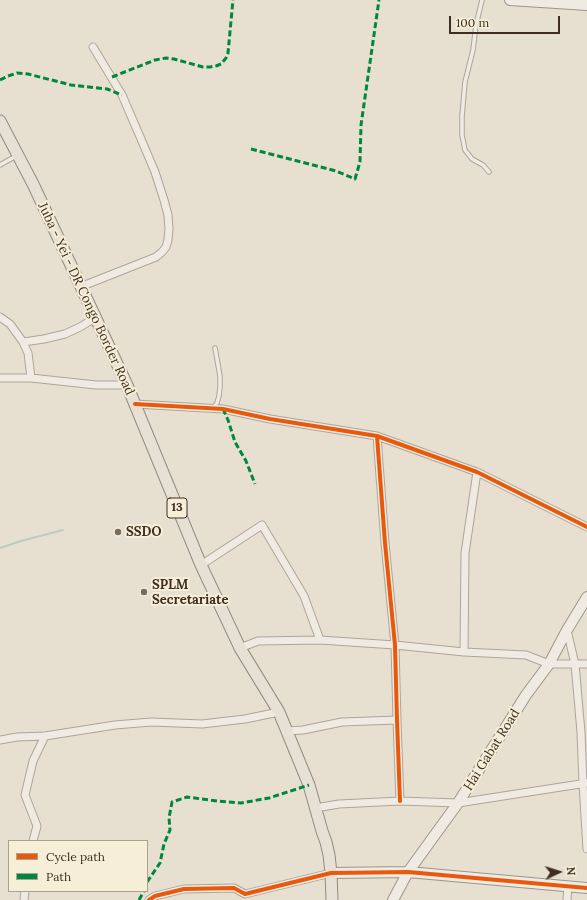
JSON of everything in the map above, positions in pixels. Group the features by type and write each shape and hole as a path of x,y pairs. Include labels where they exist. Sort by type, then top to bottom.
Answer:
{"main road":[{"name":"Juba - Yei - DR Congo Border Road","path":"0,121 33,184 127,385 200,565 240,648 279,712 309,785 329,855 332,900"}],"street":[{"path":"510,0 587,5"},
{"path":"80,287 156,257 166,247 169,229 168,215 155,172 122,95 93,47"},
{"path":"0,317 10,324 23,342 28,353 31,378"},
{"path":"23,342 65,334 95,318"},
{"path":"0,378 31,378 96,385 127,385"},
{"path":"135,404 223,409 270,419 377,436 477,472 587,527"},
{"path":"377,436 385,543 395,645 400,800"},
{"path":"464,652 465,553 477,472"},
{"path":"200,565 262,525 304,596 320,640"},
{"name":"Hai Gabat Road","path":"393,900 408,872 458,803 526,695 548,664 587,597"},
{"path":"567,630 575,664 585,784 587,849"},
{"path":"240,648 258,641 320,640 395,645 464,652 526,655 548,664 587,664"},
{"path":"0,740 17,737 45,736 115,725 151,722 202,724 245,719 279,712"},
{"path":"287,731 303,730 342,722 397,720"},
{"path":"33,840 37,826 25,795 34,761 45,736"},
{"path":"315,808 339,804 400,800 458,803 585,784"},
{"path":"149,900 155,896 184,889 234,888 245,894 331,873 408,872 587,888"},
{"path":"567,900 568,886"}],"lane":[{"path":"482,0 476,25 473,50 465,82 462,135 465,150 472,159 483,165 489,172"},
{"path":"0,165 18,155"},
{"path":"212,409 217,403 220,387 220,376 215,348"}],"waterway":[{"path":"0,548 63,530"}],"marked path":[{"path":"112,77 155,60 166,58 203,67 221,64 228,53 233,0"},
{"path":"251,149 336,171 355,179 360,162 361,125 379,0"},
{"path":"0,80 17,73 28,74 71,85 107,89 122,95"},
{"path":"223,409 235,442 246,461 255,484"},
{"path":"148,881 160,863 164,844 170,830 169,818 172,802 187,797 241,803 269,798 309,785"},
{"path":"139,900 143,892"}],"cycle path":[{"path":"135,404 223,409 270,419 377,436 477,472 587,527"},
{"path":"377,436 385,543 395,645 400,801"},
{"path":"149,900 155,896 184,889 234,888 245,894 331,873 408,872 587,888"}],"place":[{"name":"SSDO","path":"118,532"},
{"name":"SPLM Secretariate","path":"144,592"}]}
